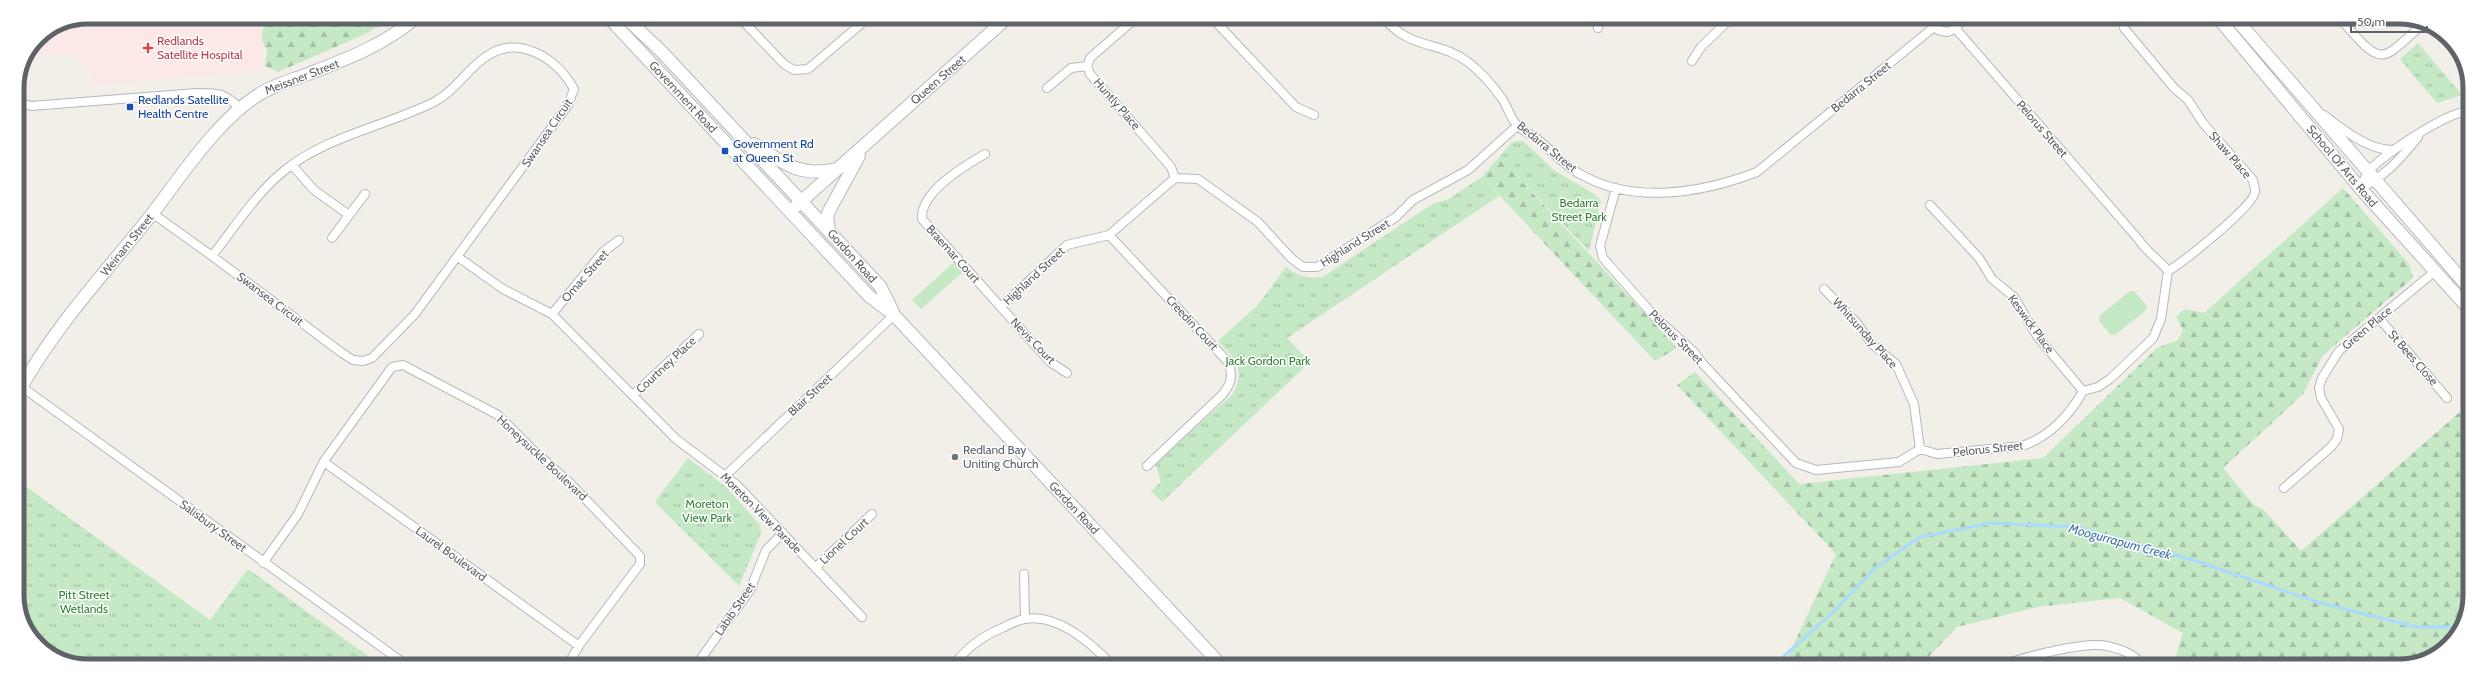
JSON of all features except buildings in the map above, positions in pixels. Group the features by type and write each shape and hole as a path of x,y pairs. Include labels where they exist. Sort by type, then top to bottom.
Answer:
{"street":[{"name":"Meissner Street","path":"240,108 265,91 353,57 381,43 407,24"},
{"name":"Government Road","path":"615,24 790,212"},
{"name":"Government Road","path":"632,24 737,132 801,202"},
{"path":"746,24 784,64 794,70 808,69 861,24"},
{"name":"Queen Street","path":"790,212 1001,24"},
{"name":"Huntly Place","path":"1129,24 1090,58 1087,66 1090,74 1171,167 1175,178"},
{"path":"1218,24 1296,107 1314,115"},
{"name":"Bedarra Street","path":"1389,24 1412,41 1440,49 1467,61 1503,100 1517,126 1581,175 1616,188 1640,192 1700,189 1733,181 1757,172 1934,27"},
{"path":"1597,24 1598,28"},
{"path":"1692,61 1701,47 1725,24"},
{"path":"1932,24 1934,27 1942,32 1956,29 1958,24"},
{"name":"School Of Arts Road","path":"2223,24 2360,188 2463,303"},
{"name":"School Of Arts Road","path":"2240,24 2300,95 2463,281"},
{"path":"2345,24 2368,50 2378,56 2389,54 2419,27"},
{"name":"Shaw Place","path":"2124,28 2174,88 2188,100 2203,123 2253,180 2256,192 2251,202 2226,225 2178,265 2168,271"},
{"name":"Pelorus Street","path":"1956,29 2139,240 2145,250 2161,262 2168,271"},
{"name":"Swansea Circuit","path":"152,214 212,256 342,354 353,360 363,361 379,352 416,314 572,97 574,89 563,74 549,60 534,50 510,48 491,53 435,102 315,151 292,165 268,187 212,256"},
{"path":"1048,88 1071,68 1087,66"},
{"path":"24,104 31,106 197,93 220,93 227,95 240,108"},
{"path":"2300,95 2346,131 2379,148 2392,150"},
{"name":"Weinam Street","path":"24,382 39,357 63,326 208,142 240,108"},
{"path":"2372,177 2392,150 2455,114 2463,112"},
{"name":"Highland Street","path":"1001,307 1067,246 1109,235 1175,178 1198,179 1258,222 1291,258 1303,267 1317,267 1396,217 1413,200 1468,170 1517,126"},
{"path":"737,132 792,167 809,173 837,169"},
{"path":"2360,188 2372,177 2399,160 2421,134"},
{"name":"Queen Street","path":"829,231 827,218 829,211 847,173 868,141"},
{"name":"Braemar Court","path":"986,154 965,165 927,197 921,210 922,218 1001,307"},
{"path":"292,165 314,190 349,215"},
{"name":"Pelorus Street","path":"1616,188 1600,246 1603,258 1655,317 1694,352 1703,364 1796,464 1816,470 1899,462 1920,449 1937,454 2022,446 2035,442 2067,416 2083,391"},
{"path":"332,238 365,194"},
{"name":"Gordon Road","path":"801,202 880,286 894,315"},
{"name":"Keswick Place","path":"1930,206 1979,258 1992,279 2014,297 2037,336 2083,391"},
{"name":"Gordon Road","path":"790,212 869,296 894,315 1215,659"},
{"name":"Creedin Court","path":"1109,235 1229,363 1232,374 1230,385 1222,395 1147,466"},
{"name":"Omac Street","path":"552,314 603,252 620,240"},
{"name":"Moreton View Parade","path":"458,257 502,289 552,314 676,439 726,475 862,617"},
{"path":"2083,391 2098,387 2110,379 2153,338 2161,319 2168,271"},
{"name":"Green Place","path":"2284,488 2332,447 2337,439 2339,429 2321,398 2319,388 2322,378 2339,351 2434,272"},
{"name":"Whitsunday Place","path":"1824,289 1857,323 1872,344 1896,364 1914,404 1920,449"},
{"name":"Nevis Court","path":"1001,307 1050,362 1067,373"},
{"name":"Blair Street","path":"726,475 894,315"},
{"name":"St Bees Close","path":"2379,318 2447,398"},
{"name":"Courtney Place","path":"633,396 700,334"},
{"name":"Honeysuckle Boulevard","path":"263,563 298,514 324,462 392,367 403,365 498,415 534,451 571,484 640,556 640,564 579,646 571,659"},
{"name":"Salisbury Street","path":"24,395 398,659"},
{"name":"Laurel Boulevard","path":"324,462 579,646"},
{"name":"Lionel Court","path":"815,568 872,514"},
{"name":"Labib Street","path":"701,659 750,590 766,550 783,534"},
{"path":"1024,574 1025,619"},
{"path":"958,659 962,653 990,633 1025,619 1045,621 1077,634 1092,644 1106,659"},
{"path":"2019,659 2094,645 2109,647 2131,654 2136,659"}],"shaded area":[{"name":"Redlands Satellite Hospital","path":"262,24 262,70 92,86 91,73 79,58 70,55 34,53 52,35 75,25"}],"green space":[{"path":"264,24 382,24 363,35 278,72 265,66 267,50 262,41"},
{"path":"2418,43 2462,95 2437,103 2400,59"},
{"name":"Bedarra Street Park","path":"1523,141 1555,171 1596,195 1601,201 1589,251 1499,157 1511,143"},
{"path":"1499,157 1677,348 1655,361 1482,177"},
{"name":"Jack Gordon Park","path":"1482,177 1499,196 1287,338 1310,362 1162,502 1151,491 1161,482 1155,463 1233,394 1239,378 1239,371 1230,354 1218,341 1257,306 1286,267 1295,273 1304,276 1313,278 1324,276 1434,203 1447,200"},
{"path":"2343,188 2409,264 2413,278 2323,355 2303,394 2223,468 2253,504 2264,510 2301,551 2463,409 2463,596 2461,612 2458,620 2452,631 2438,646 2420,656 2400,659 2175,659 2183,633 2120,598 2037,607 1957,627 1927,659 1787,659 1836,554 1677,385 1695,372 1799,484 2043,458 2157,348 2178,340 2183,330 2176,317 2184,309 2204,313"},
{"path":"954,262 963,272 921,309 912,300"},
{"path":"2130,291 2134,291 2147,306 2146,310 2115,335 2111,335 2099,321 2100,315"},
{"name":"Moreton View Park","path":"688,458 727,488 760,525 761,533 739,586 655,502"},
{"name":"Pitt Street Wetlands","path":"24,485 210,620 248,569 372,659 88,659 71,657 63,654 49,646 40,637 29,620 25,608"}],"waterway":[{"name":"Moogurrapum Creek","path":"1781,659 1831,614 1874,569 1920,537 1991,523 2076,527 2193,560 2317,602 2416,627 2454,627"}],"place":[{"name":"Redlands Satellite Hospital","path":"148,48"},
{"name":"Redlands Satellite Health Centre","path":"130,107"},
{"name":"Government Rd at Queen St","path":"725,151"},
{"name":"Redland Bay Uniting Church","path":"955,457"}]}
